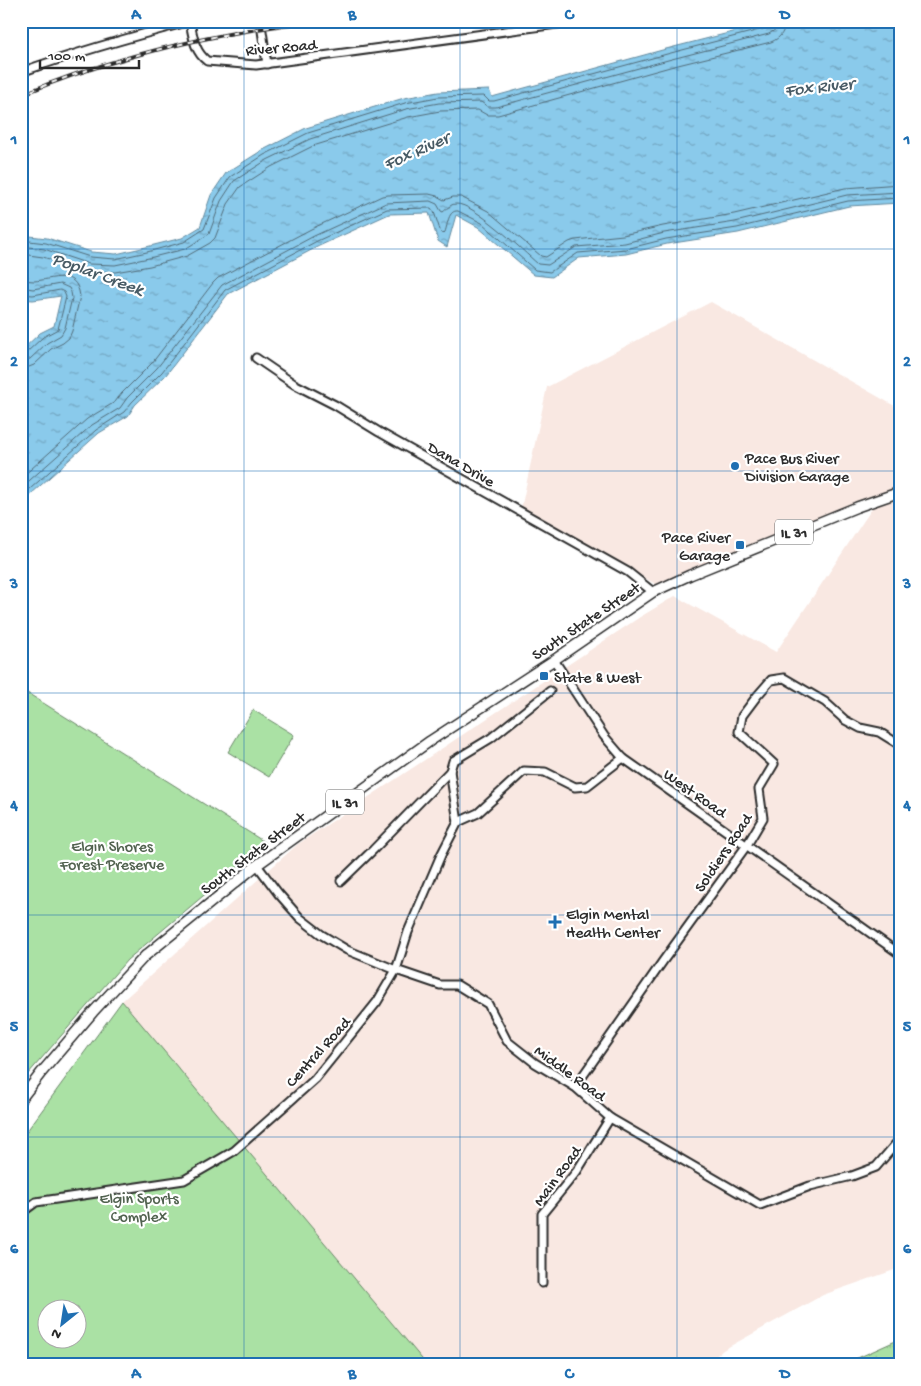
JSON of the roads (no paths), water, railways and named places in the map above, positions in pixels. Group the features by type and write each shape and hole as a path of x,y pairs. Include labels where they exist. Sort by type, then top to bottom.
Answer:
{"main road":[{"name":"South State Street","path":"21,1099 40,1073 145,956 257,865 430,741 554,660 653,592 857,507 900,492"}],"street":[{"name":"River Road","path":"191,21 194,41 200,56 207,60 256,65 579,21"},
{"path":"21,72 112,42 191,21"},
{"path":"261,26 268,64"},
{"name":"Dana Drive","path":"256,358 294,384 335,405 379,432 628,572 653,592"},
{"name":"West Road","path":"554,660 604,736 623,758 900,954"},
{"name":"Soldiers Road","path":"575,1087 747,845 763,818 759,789 774,764 739,732 742,716 756,696 771,680 784,678 825,702 845,720 860,728 879,732 900,744"},
{"path":"550,691 492,738 453,761 450,771 458,822 478,813 524,771 545,772 574,787 588,786 623,758"},
{"path":"341,880 450,771"},
{"name":"Central Road","path":"21,1213 36,1202 184,1180 234,1151 315,1079 377,1002 396,970 408,932 441,855 458,822"},
{"name":"Middle Road","path":"257,865 300,918 322,935 347,950 396,970 440,985 457,985 488,1004 507,1041 535,1063 575,1087 610,1118 760,1204 810,1186 852,1176 876,1167 900,1139"},
{"name":"Main Road","path":"542,1283 542,1214 578,1171 610,1118"}],"water":[{"path":"786,21 900,21 900,203 849,206 738,233 667,244 626,254 579,258 552,277 534,275 478,227 456,215 447,247 438,241 429,213 389,214 319,246 228,294 166,375 135,405 128,416 99,433 21,503 21,351 40,333 54,326 61,296 33,300 21,299 21,235 47,238 91,252 116,254 182,238 200,227 211,195 226,173 261,151 306,128 404,98 438,92 489,90 492,97 666,49 768,23"}],"railway":[{"path":"21,95 92,69 165,48 239,32 314,21"}],"place":[{"name":"Pace Bus River Division Garage","path":"735,466"},
{"name":"Pace River Garage","path":"740,545"},
{"name":"State & West","path":"544,676"},
{"name":"Elgin Mental Health Center","path":"555,922"}],"water label":[{"name":"Fox River","path":"819,86"},
{"name":"Fox River","path":"416,150"},
{"name":"Poplar Creek","path":"98,273"}],"park label":[{"name":"Elgin Shores Forest Preserve","path":"112,854"},
{"name":"Elgin Sports Complex","path":"139,1206"}]}
